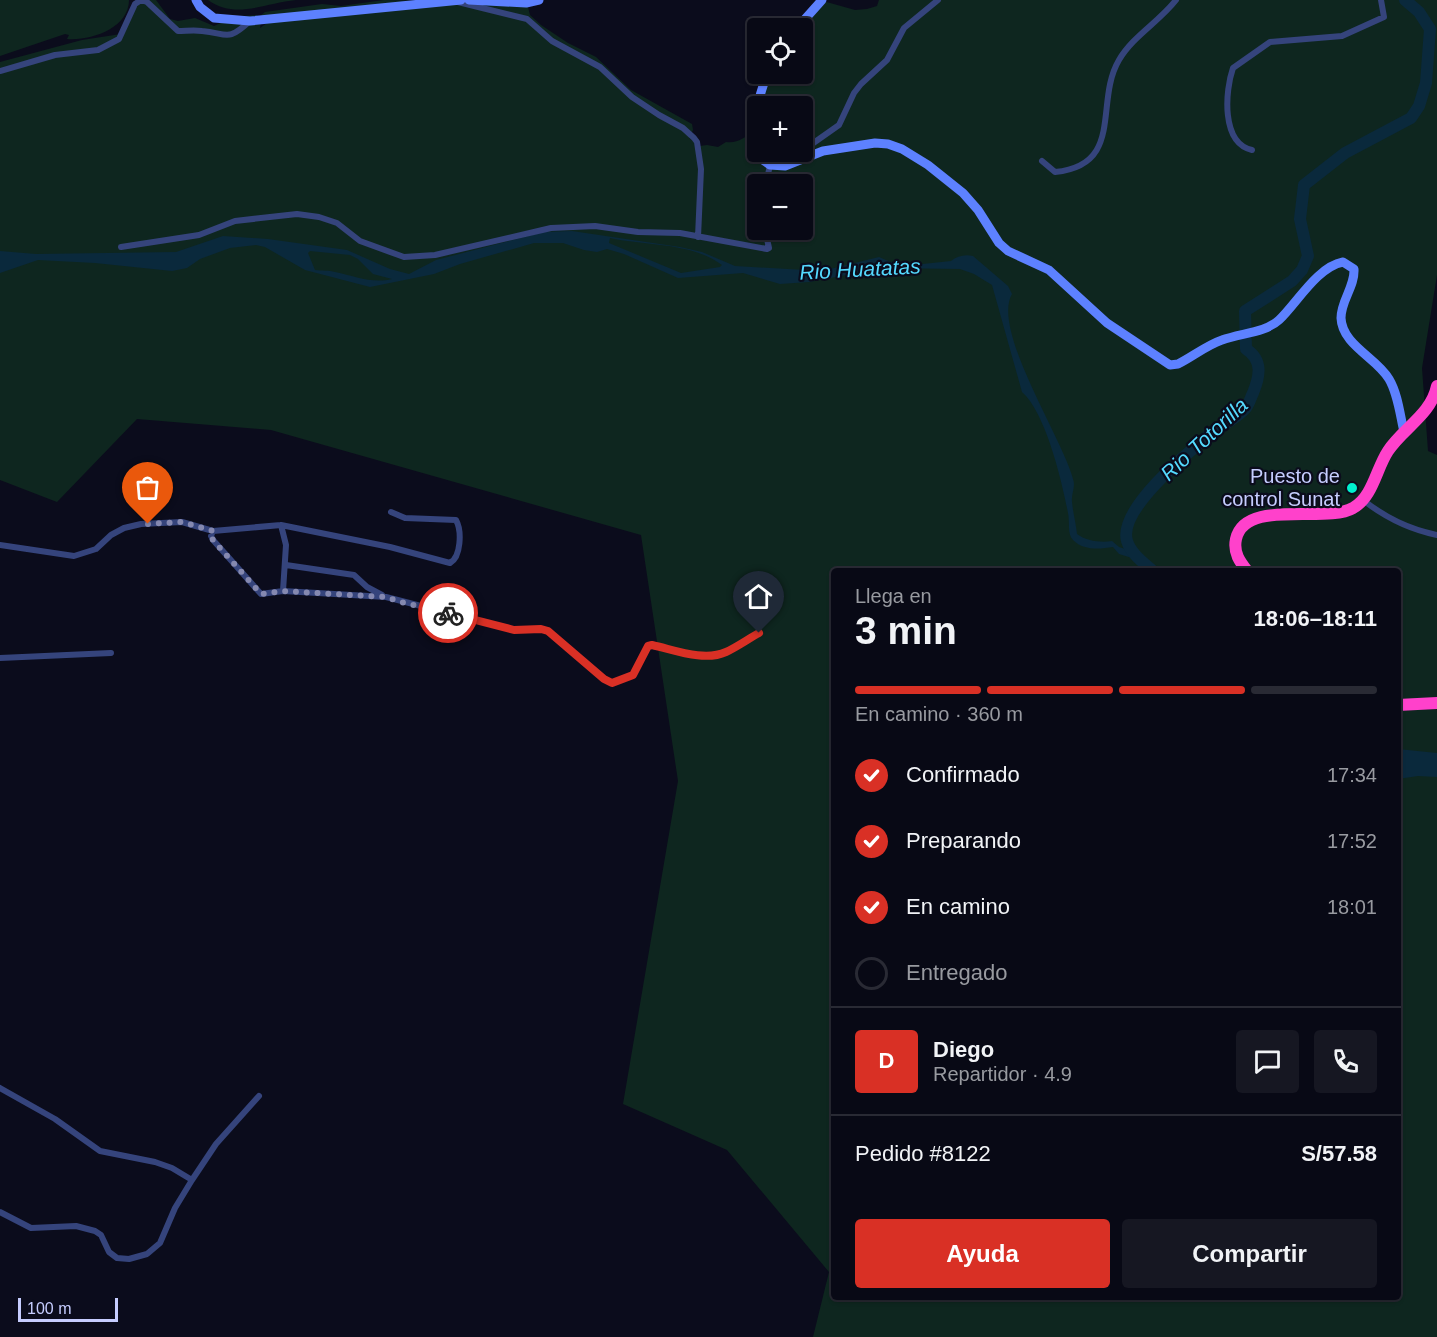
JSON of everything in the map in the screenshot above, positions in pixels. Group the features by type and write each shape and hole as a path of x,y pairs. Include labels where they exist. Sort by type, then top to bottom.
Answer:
{"highway":[{"path":"1245,568 1240,562 1235,544 1237,535 1247,524 1262,517 1347,512 1363,500 1387,452 1432,402 1437,386"},
{"path":"1401,705 1437,704"}],"street":[{"path":"0,71 55,55 98,50 119,39 135,4 141,0 147,2 178,31 204,31 222,36 239,32 250,21"},
{"path":"196,0 200,7 214,18 250,21 461,0"},
{"path":"455,0 527,19 552,41 581,59 600,67 632,97 683,128 694,138 697,142 700,170 698,237"},
{"path":"469,0 526,3 539,0"},
{"path":"806,18 822,0"},
{"path":"813,143 839,125 854,93 887,60 904,28 938,0"},
{"path":"1042,161 1055,172 1065,171 1088,160 1100,146 1106,123 1110,77 1118,61 1127,46 1176,0"},
{"path":"1252,150 1241,145 1230,127 1229,89 1233,68 1270,42 1342,36 1384,17 1381,0"},
{"path":"764,84 757,108 752,148 756,157 770,165 785,166 797,162"},
{"path":"813,155 823,151 875,143 895,147 928,165 963,193 978,210 999,243 1008,251 1049,270 1097,315 1155,357 1167,363 1178,364 1220,340 1269,326 1278,321 1298,296 1329,268 1344,262 1351,265 1355,275 1342,306 1342,325 1361,351 1388,378 1393,388 1404,432"},
{"path":"768,174 770,165"},
{"path":"121,247 199,235 235,221 297,214 319,217 337,223 360,241 404,257 435,255 515,235 565,227 595,226 638,232 680,233 767,249 769,240"},
{"path":"1363,500 1379,514 1392,521 1414,530 1437,535"},
{"path":"0,545 74,556 96,549 111,535 134,525 182,522 213,531 281,525 453,562 460,532 456,520 405,518 391,512"},
{"path":"281,525 286,545 283,591"},
{"path":"213,531 211,536 213,540 261,594 283,591 386,597"},
{"path":"286,565 354,575 367,587 401,602 514,630 548,631 604,679 612,683 633,675 648,646 700,656 712,655 724,653 759,633"},
{"path":"0,658 111,653"},
{"path":"0,1088 55,1119 100,1151 155,1162 172,1168 192,1180"},
{"path":"0,1212 32,1228 76,1226 95,1231 101,1235 109,1252 117,1258 129,1259 147,1254 160,1243 175,1208 216,1144 260,1096"}],"green space":[{"path":"0,0 129,0 123,18 107,31 77,39 67,39 69,35 65,34 0,56"},
{"path":"138,0 156,0 170,19 178,21 195,18 214,26 227,20 238,20 243,16 257,15 261,22 260,28 267,23 260,16 265,12 322,4 341,6 384,0 527,3 530,15 541,25 568,43 596,57 631,90 692,124 693,130 689,138 700,146 718,147 726,142 737,141 747,136 747,162 813,162 813,96 761,96 764,84 813,84 813,18 810,18 823,1 855,10 877,6 879,0 1437,0 1437,275 1422,368 1428,451 1437,455 1437,1337 813,1337 829,1272 727,1150 623,1104 678,781 641,535 271,430 137,419 57,502 0,480 0,62 82,40 121,34"},
{"path":"208,0 296,0 240,10 219,6"}],"water":[{"name":"Rio Huatatas","path":"572,231 680,247 702,252 735,266 822,271 879,257 893,263 913,265 951,261 964,255 973,256 1008,286 1012,294 1008,311 1011,332 1019,358 1067,461 1073,479 1072,502 1077,534 1094,541 1112,541 1119,547 1129,550 1132,558 1119,554 1113,547 1087,548 1077,544 1071,537 1069,516 1052,449 1038,415 1022,392 992,285 960,269 884,268 809,282 780,284 743,273 678,278 607,249 597,252 563,243 534,243 460,264 434,274 370,287 305,270 265,247 256,245 230,248 200,259 187,268 172,271 38,260 0,273 0,251 36,254 176,252 223,236 268,239 347,250 390,269 409,274 436,260 544,232","holes":["610,238 682,248 722,265 681,273 609,243","310,251 350,255 358,259 373,274 392,279 370,280 333,271 315,270 308,253"]},
{"path":"1401,749 1437,753 1437,777 1418,776 1401,779"}],"waterway":[{"name":"Rio Totorilla","path":"1149,568 1132,550 1127,541 1127,528 1143,499 1170,469 1212,433 1241,413 1248,404 1259,369 1255,358 1246,349 1245,311 1292,281 1302,270 1308,256 1300,219 1304,185 1345,153 1411,118 1419,106 1426,83 1430,29 1419,12 1405,0"}],"way so far":[{"path":"148,524 182,522 213,531 211,536 213,540 261,594 283,591 372,598 386,597 448,613"}],"place":[{"name":"Puesto de control Sunat","path":"1352,488"}],"route":[{"path":"448,613 467,616 514,630 548,631 604,679 612,683 633,675 648,646 700,656 712,655 724,653 759,633"}]}
